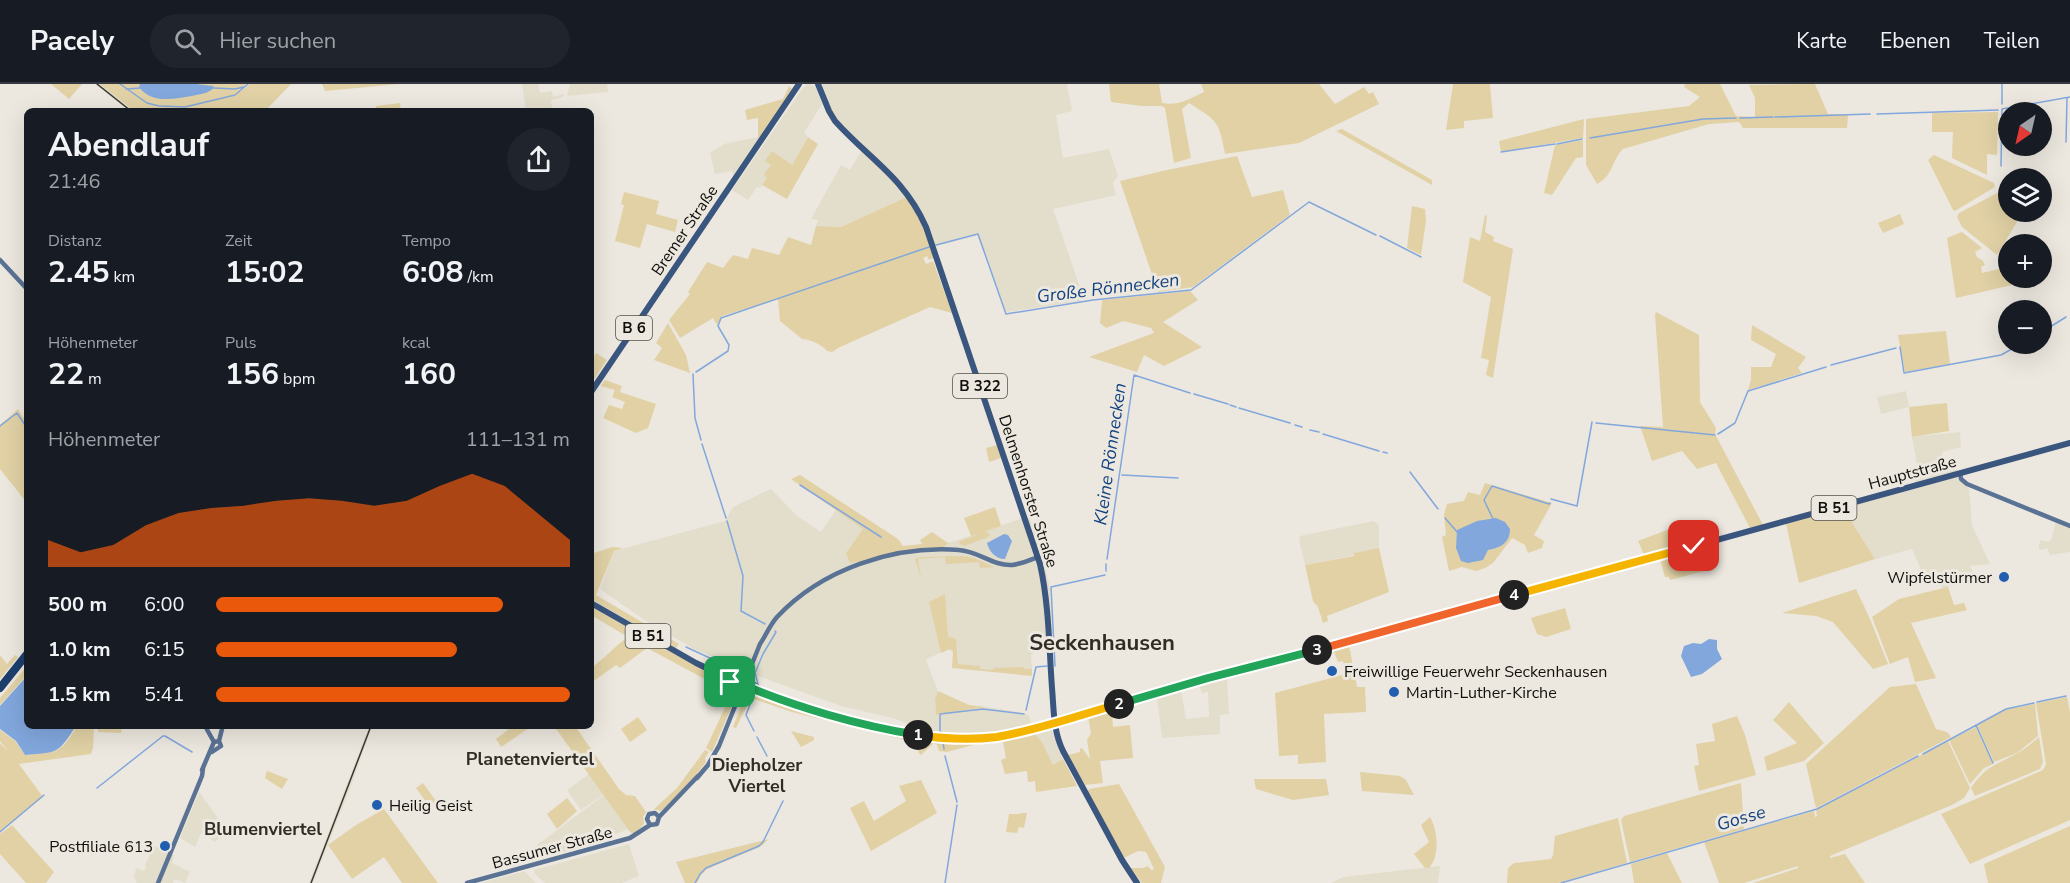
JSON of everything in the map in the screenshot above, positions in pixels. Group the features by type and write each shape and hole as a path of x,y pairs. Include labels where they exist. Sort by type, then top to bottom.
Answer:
{"highway":[{"path":"0,688 24,658"}],"main road":[{"name":"Bremer Straße","path":"594,388 799,84"},
{"name":"Delmenhorster Straße","path":"817,85 835,121 890,172 907,192 932,243 1039,559 1045,585 1057,735 1063,751 1122,860 1137,883"},
{"name":"Hauptstraße","path":"1068,718 2070,443"},
{"name":"B 51","path":"594,605 719,674 784,700 850,720 936,737 995,737 1068,718"},
{"name":"B 51","path":"719,674 734,684 739,694"},
{"path":"747,674 756,689"},
{"name":"Delmenhorster Straße","path":"1053,702 1056,722"},
{"path":"1056,712 1068,718"},
{"path":"1044,726 1057,735"}],"street":[{"path":"0,260 24,286"},
{"path":"1960,474 1967,484 2070,526"},
{"path":"658,815 657,824 649,823 650,814 658,815 667,809 697,778 717,745 760,644 784,611 812,587 860,563 891,555 949,550 968,551 1002,564 1016,564 1039,559"},
{"path":"1030,560 1035,550"},
{"path":"848,569 895,557 949,552 970,554 997,565 1009,567 1039,559"},
{"path":"734,680 747,674"},
{"path":"739,694 756,689"},
{"path":"207,729 216,744"},
{"path":"159,883 202,776 202,769 223,729"},
{"name":"Bassumer Straße","path":"467,883 622,840 649,823"}],"shaded area":[{"path":"51,84 82,84 69,99"},
{"path":"95,84 100,84 130,108 125,108"},
{"path":"100,84 246,84 240,92 250,84 291,84 268,108 130,108"},
{"path":"322,84 399,84 325,91"},
{"path":"522,84 538,84 540,93 552,91 553,97 564,94 563,97 551,100 552,108 526,108"},
{"path":"570,84 607,84 608,92 567,96"},
{"path":"808,84 816,87 822,104 804,133 808,136 792,165 771,165 767,178 748,200 732,190"},
{"path":"822,84 1067,84 1072,111 1056,115 1063,158 1109,149 1118,176 1113,183 1116,195 1053,209 1080,287 1078,291 1081,301 1006,312 985,251 983,252 977,235 930,248 921,223 907,198 841,227 816,226 818,220 811,219 841,165 850,170 862,150 831,121 826,111 831,109"},
{"path":"1109,84 1159,84 1162,103 1168,104 1184,101 1204,92 1201,84 1319,84 1335,104 1364,87 1369,94 1373,92 1379,104 1299,143 1225,154 1221,134 1215,122 1189,103 1182,109 1191,158 1174,163 1165,108 1111,102"},
{"path":"1453,84 1490,84 1493,118 1464,121 1464,128 1446,130"},
{"path":"1685,84 1720,84 1736,116 1755,117 1755,98 1749,85 1815,84 1828,114 1848,115 1847,128 1743,128 1739,122 1709,124 1623,149 1610,172 1597,184 1586,165 1586,119 1689,106 1700,97 1684,87"},
{"path":"789,86 792,89 788,96 760,138 758,137 758,118 747,120 745,110 783,99"},
{"path":"400,103 401,108 376,108 376,106"},
{"path":"1998,112 1997,155 1987,154 1987,175 1952,158 1953,132 1932,132 1932,113"},
{"path":"1584,119 1583,138 1501,152 1499,141"},
{"path":"1342,129 1432,180 1432,185 1336,131"},
{"path":"808,137 818,144 787,199 762,185 767,178 764,174 771,165 765,161 772,151 792,165"},
{"path":"760,138 733,176 732,171 715,174 710,153 724,144"},
{"path":"1583,140 1583,157 1576,158 1552,195 1544,193 1555,145"},
{"path":"1934,155 1994,183 1995,187 1955,211 1953,210 1928,160"},
{"path":"1237,156 1252,197 1283,190 1290,215 1193,287 1158,292 1120,181"},
{"path":"624,192 659,201 656,214 678,220 675,232 647,224 640,248 615,241 624,205 621,204"},
{"path":"1998,193 1998,222 2017,222 2010,234 1998,234 1997,255 1962,227 1957,217 1959,213"},
{"path":"907,197 921,223 934,258 929,260 927,256 923,258 926,264 933,261 952,313 930,307 832,352 812,341 802,339 780,321 778,299 722,316 717,325 713,318 680,338 669,320 690,294 688,292 707,262 723,268 733,255 748,259 752,248 779,255 788,237 811,245 816,226 841,227"},
{"path":"1412,206 1425,209 1426,221 1421,255 1407,248"},
{"path":"1900,214 1904,224 1883,233 1878,223"},
{"path":"1485,215 1487,216 1485,232 1494,237 1493,241 1513,249 1493,378 1486,375 1489,360 1481,358 1491,297 1463,282 1470,237 1480,241"},
{"path":"1962,232 1982,248 1975,252 1985,265 1981,267 1982,273 1998,269 1999,288 1956,298 1947,238"},
{"path":"1190,291 1198,300 1163,322 1202,347 1164,366 1144,355 1137,372 1089,357 1154,333 1151,328 1123,321 1106,328 1100,323 1102,300"},
{"path":"1656,312 1699,335 1700,402 1716,428 1715,434 1763,525 1750,528 1716,463 1697,469 1682,451 1652,461 1640,426 1663,427"},
{"path":"668,323 686,355 690,373 654,360 662,348 656,343"},
{"path":"1752,325 1806,357 1798,368 1802,373 1748,390 1751,367 1771,367 1776,354 1751,340"},
{"path":"1946,331 1950,364 1905,372 1898,335"},
{"path":"596,353 607,360 594,380"},
{"path":"605,380 622,386 620,392 656,404 648,428 636,433 603,418 609,405 622,409 625,402 612,397 615,390 601,386"},
{"path":"1906,391 1909,407 1881,414 1877,397"},
{"path":"1947,403 1949,431 1912,437 1909,407"},
{"path":"18,409 24,418 24,499 0,469 0,425"},
{"path":"1960,432 1961,447 1942,452 1947,472 1957,469 1958,480 1969,488 1972,525 1990,564 1970,566 1976,578 1942,589 1939,581 1944,578 1941,572 1924,577 1912,549 1875,559 1841,504 1915,483 1914,470 1918,469 1912,437"},
{"path":"997,445 1001,458 989,462 986,448"},
{"path":"800,475 898,539 903,546 922,544 920,540 932,532 948,543 944,547 850,563 846,553 863,529 791,479"},
{"path":"1485,483 1552,503 1534,535 1544,541 1542,548 1528,553 1525,545 1512,538 1493,563 1485,568 1476,571 1462,567 1449,571 1442,537 1446,535 1444,514 1447,504 1464,501 1468,492 1480,495"},
{"path":"771,489 797,516 821,532 836,510 864,529 846,553 952,542 1029,516 1043,557 1050,589 1054,648 1039,650 1031,655 1032,669 994,668 994,671 979,669 979,666 958,664 957,649 945,650 926,660 938,691 935,699 936,715 986,707 1024,713 1029,716 1032,725 1048,721 1063,759 1053,765 1042,742 1035,734 988,744 988,737 935,733 892,718 841,706 758,676 694,649 646,621 600,589 614,551 725,521 733,507"},
{"path":"995,507 1001,526 986,531 990,535 986,538 964,546 959,544 960,541 982,533 971,536 964,518"},
{"path":"1843,508 1875,559 1799,583 1786,524"},
{"path":"1374,521 1379,525 1379,548 1305,565 1300,536"},
{"path":"2056,521 2070,529 2070,552 2050,555 2047,548 2039,549 2039,545 2041,540 2048,542 2052,538"},
{"path":"1675,527 1682,547 1645,557 1638,541"},
{"path":"1707,546 1712,569 1670,580 1669,577 1665,577 1660,559"},
{"path":"612,547 623,548 614,551 596,595 679,644 676,648 594,601 594,553"},
{"path":"1379,548 1389,592 1327,616 1328,621 1323,623 1318,607 1313,601 1305,565 1354,556 1354,553"},
{"path":"962,556 974,558 994,567 980,568 979,562 946,564 945,557 918,559 921,578 915,559 922,557"},
{"path":"1948,587 1954,605 1964,603 1967,610 1911,623 1936,678 1915,682 1908,657 1890,664 1872,617 1899,599"},
{"path":"1856,589 1888,664 1873,669 1833,622 1816,616 1782,613"},
{"path":"945,594 948,637 956,640 958,664 993,670 994,668 1024,667 1024,669 1032,669 1032,676 952,668 953,652 950,649 941,653 929,602"},
{"path":"594,608 731,685 736,694 712,752 706,748 729,699 729,692 647,648 620,668 616,665 594,681 594,665 628,637 594,617"},
{"path":"1565,608 1571,629 1546,637 1537,634 1531,618"},
{"path":"1349,645 1357,687 1365,687 1366,712 1324,714 1326,762 1298,764 1298,755 1279,756 1275,693 1346,674 1343,661 1338,662 1333,649"},
{"path":"0,655 7,664 15,655 18,657 0,679"},
{"path":"24,670 24,678 0,705 0,698"},
{"path":"1227,679 1229,714 1220,715 1220,734 1162,738 1157,697 1181,690 1186,719 1209,717 1208,692 1202,693 1199,685"},
{"path":"1916,684 1936,729 1947,732 1951,737 1816,808 1806,764 1890,687"},
{"path":"938,691 969,705 986,707 936,715 935,699"},
{"path":"753,693 839,721 898,734 928,739 988,741 947,752 939,751 934,743 921,755 918,752 921,744 792,712 751,698 736,728 733,727 744,699"},
{"path":"2067,697 2070,713 2070,820 1970,864 1941,814 2043,770 2046,764 2036,703"},
{"path":"1789,702 1824,743 1804,761 1767,771 1764,757 1797,743 1773,720"},
{"path":"2035,704 2038,736 2017,753 1994,762 1977,725 2007,709"},
{"path":"1112,711 1113,727 1130,725 1133,758 1100,761 1103,783 1085,785 1068,755 1080,752 1082,748 1090,759 1087,740 1091,733 1088,717"},
{"path":"1737,716 1756,775 1699,791 1694,766 1699,765 1696,744 1715,741 1712,724"},
{"path":"638,717 647,730 630,742 621,729"},
{"path":"1976,727 1993,764 1984,768 1970,784 1949,740"},
{"path":"75,729 94,729 91,754 19,764 43,797 0,832 0,743 9,752 0,741 0,730 15,741 25,755 51,752 62,747"},
{"path":"98,729 122,729 121,733 98,732"},
{"path":"368,729 371,729 313,883 309,883"},
{"path":"509,729 528,729 501,747 496,739"},
{"path":"556,729 577,729 619,789 626,795 635,796 646,812 643,817 644,824 634,834 630,832"},
{"path":"791,731 814,737 814,740 801,747"},
{"path":"1035,734 1042,742 1053,765 1063,759 1077,786 1036,792 1035,781 1028,782 1027,771 1005,774 1001,760 1006,758 1003,742"},
{"path":"2039,737 2043,762 2040,769 1975,796 1971,788 1981,775"},
{"path":"1948,741 1970,788 1964,798 1830,856 1830,858 1845,854 1865,883 1753,883 1798,868 1798,866 1744,883 1719,883 1704,842 1814,811 1815,817 1817,816 1816,810"},
{"path":"705,750 709,752 705,758 706,762 691,782 664,809 660,811 654,809 677,788"},
{"path":"267,771 288,779 282,789 265,778"},
{"path":"1360,772 1400,776 1406,780 1414,795 1362,791"},
{"path":"589,774 604,794 581,810 567,790"},
{"path":"1254,779 1326,779 1329,795 1293,800 1256,789"},
{"path":"921,780 937,813 871,851 850,808 864,801 874,821 906,801 899,786"},
{"path":"423,783 436,801 429,806 416,788"},
{"path":"1741,783 1744,829 1630,862 1621,820 1624,816"},
{"path":"1119,784 1165,867 1161,883 1142,883 1130,868 1148,866 1151,870 1154,869 1146,852 1138,851 1124,858 1087,791"},
{"path":"199,792 227,830 215,842 201,833 195,847 180,838"},
{"path":"604,795 628,829 598,842 546,857 537,845"},
{"path":"567,798 577,811 557,829 547,814"},
{"path":"384,809 438,883 402,883 384,857 352,879 328,845"},
{"path":"1027,813 1024,828 1019,827 1017,833 1006,832 1009,814"},
{"path":"1430,817 1436,836 1436,850 1433,863 1429,868 1425,868 1414,854 1429,842 1421,825"},
{"path":"1618,818 1627,863 1559,883 1507,883 1508,868 1514,863 1551,859 1555,836"},
{"path":"12,825 54,872 46,883 26,883 0,854 0,834"},
{"path":"2070,826 2070,883 1988,883 1984,864"},
{"path":"769,839 760,847 707,869 697,883 685,883 676,862"},
{"path":"629,844 639,876 622,883 545,883 535,874 534,870"},
{"path":"154,846 174,855 172,863 190,872 185,883 175,879 173,883 136,883 137,880 134,878 136,868 144,871"},
{"path":"1667,853 1682,883 1634,883 1631,864"},
{"path":"1440,866 1438,883 1331,883 1343,877"},
{"path":"524,871 536,883 480,883 522,872"}],"water":[{"path":"140,84 196,84 214,88 201,94 163,99 150,96 139,87"},
{"path":"1496,518 1505,522 1510,529 1506,541 1488,550 1483,560 1468,563 1461,561 1456,548 1457,530 1477,521"},
{"path":"1004,534 1008,535 1012,541 1005,559 993,554 987,543"},
{"path":"1709,639 1717,640 1717,649 1722,659 1702,674 1691,677 1681,656 1684,646 1693,643 1701,644"},
{"path":"24,679 24,729 74,729 56,750 25,755 16,741 0,729 0,706"}],"waterway":[{"path":"120,84 147,103 185,107 235,95 248,84"},
{"path":"2002,84 2002,102"},
{"path":"214,88 244,87"},
{"path":"126,89 140,88"},
{"name":"Große Rönnecken","path":"2001,166 2002,109 2070,97"},
{"path":"2066,142 2067,98"},
{"name":"Große Rönnecken","path":"1877,114 1998,110"},
{"name":"Große Rönnecken","path":"1775,117 1870,114"},
{"name":"Große Rönnecken","path":"1740,118 1773,117"},
{"name":"Große Rönnecken","path":"1590,138 1703,119 1736,118"},
{"name":"Große Rönnecken","path":"1557,144 1582,139"},
{"name":"Große Rönnecken","path":"1501,152 1555,144"},
{"name":"Große Rönnecken","path":"936,245 978,234 1006,314 1093,300 1191,290 1309,202 1376,235"},
{"name":"Große Rönnecken","path":"1380,236 1421,257"},
{"name":"Große Rönnecken","path":"696,372 728,351 729,345 718,326 721,318 929,247"},
{"path":"2052,326 2066,317"},
{"path":"1900,347 1904,373 2003,354"},
{"path":"1831,365 1896,348"},
{"path":"1718,434 1735,423 1748,391 1826,367"},
{"name":"Große Rönnecken","path":"693,374 695,418 701,440"},
{"name":"Kleine Rönnecken","path":"1107,559 1134,375 1190,393"},
{"name":"Kleine Rönnecken","path":"1194,394 1228,404"},
{"name":"Kleine Rönnecken","path":"1230,405 1236,407"},
{"name":"Kleine Rönnecken","path":"1239,408 1290,423"},
{"path":"0,426 17,413 24,424"},
{"name":"Kleine Rönnecken","path":"1551,499 1577,506 1592,422"},
{"name":"Kleine Rönnecken","path":"1596,423 1715,435"},
{"path":"1295,425 1302,427"},
{"path":"1310,430 1319,432"},
{"name":"Kleine Rönnecken","path":"1323,434 1379,451"},
{"name":"Große Rönnecken","path":"702,444 726,518"},
{"name":"Kleine Rönnecken","path":"1383,452 1387,453"},
{"name":"Kleine Rönnecken","path":"1410,472 1438,509"},
{"path":"1122,475 1178,478"},
{"path":"800,485 881,537"},
{"name":"Kleine Rönnecken","path":"1493,519 1484,500 1492,486 1550,503"},
{"name":"Kleine Rönnecken","path":"1445,518 1458,533"},
{"name":"Große Rönnecken","path":"727,521 743,576 741,611 765,624"},
{"name":"Kleine Rönnecken","path":"1106,564 1106,571"},
{"name":"Kleine Rönnecken","path":"1055,666 1051,587 1105,575"},
{"name":"Große Rönnecken","path":"758,684 755,673 775,631"},
{"path":"686,647 725,665"},
{"name":"Kleine Rönnecken","path":"1026,710 1036,667 1047,666"},
{"name":"Gosse","path":"2037,702 2066,696"},
{"name":"Große Rönnecken","path":"751,702 746,715 754,731"},
{"name":"Gosse","path":"1923,754 2006,709 2034,703"},
{"name":"Kleine Rönnecken","path":"942,733 940,714 983,709 1024,714"},
{"path":"1976,725 1993,763"},
{"path":"97,788 163,736 192,752"},
{"name":"Große Rönnecken","path":"757,737 767,756"},
{"name":"Kleine Rönnecken","path":"943,742 944,749"},
{"name":"Kleine Rönnecken","path":"945,756 957,802"},
{"name":"Gosse","path":"1561,883 1817,809 1918,756"},
{"name":"Große Rönnecken","path":"771,761 776,771"},
{"path":"0,832 44,795"},
{"name":"Große Rönnecken","path":"695,883 706,868 759,846 783,801"},
{"name":"Kleine Rönnecken","path":"945,883 957,805"}],"railway":[{"path":"97,84 127,108"},
{"path":"311,883 370,729"}],"place":[{"name":"Wipfelstürmer","path":"2004,577"},
{"name":"Freiwillige Feuerwehr Seckenhausen","path":"1332,671"},
{"name":"Martin-Luther-Kirche","path":"1394,692"},
{"name":"Heilig Geist","path":"377,805"},
{"name":"Postfiliale 613","path":"165,846"}],"district":[{"name":"Seckenhausen","path":"1102,642"},
{"name":"Planetenviertel","path":"530,759"},
{"name":"Diepholzer Viertel","path":"757,775"},
{"name":"Blumenviertel","path":"263,829"}],"route":[{"path":"730,682 738,691 741,684 826,713 912,734 959,738 995,737 1050,724 1236,670 1694,546"}]}
